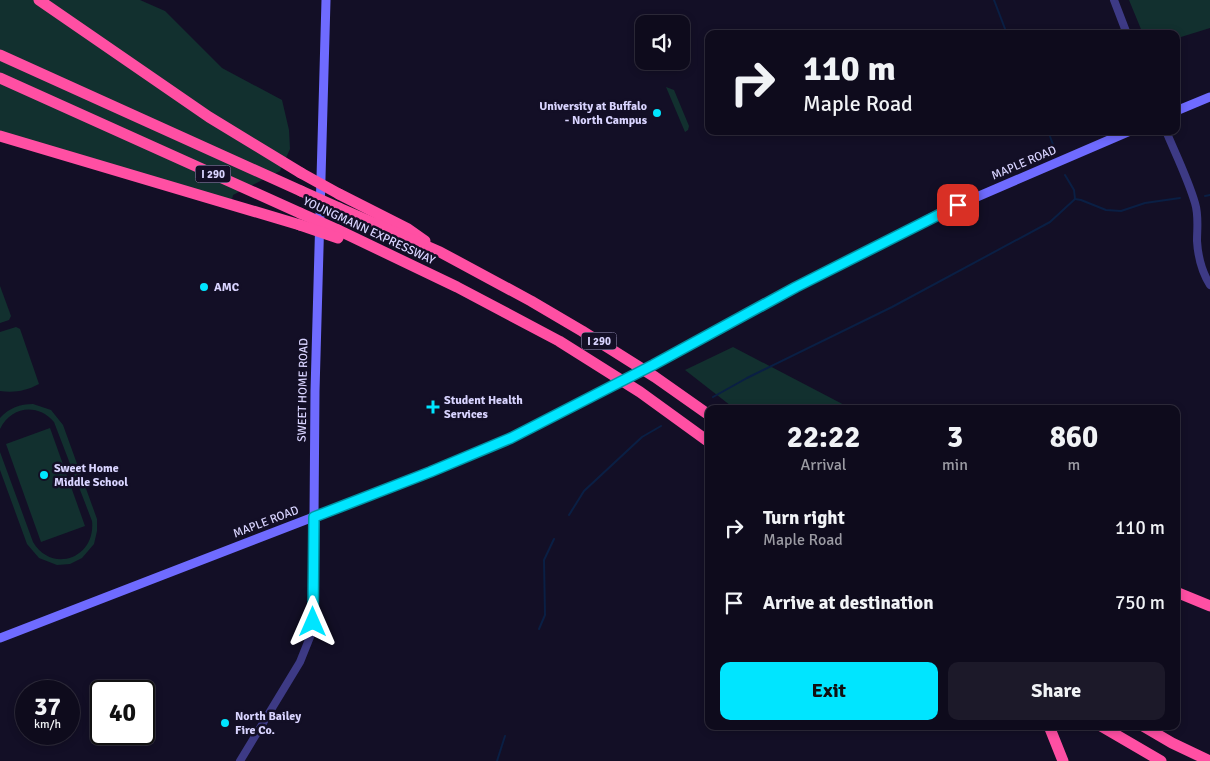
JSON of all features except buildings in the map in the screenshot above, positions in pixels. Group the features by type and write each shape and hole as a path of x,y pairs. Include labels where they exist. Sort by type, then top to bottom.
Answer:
{"highway":[{"path":"39,0 209,117 301,173 408,229 440,252"},
{"name":"YOUNGMANN EXPRESSWAY","path":"0,55 440,252 582,331 655,377 705,412"},
{"name":"YOUNGMANN EXPRESSWAY","path":"0,78 300,213 338,234 388,253 487,303 576,352 640,392 705,439"},
{"path":"0,136 300,225 338,234"},
{"path":"1180,588 1210,600"},
{"path":"1180,594 1210,606"},
{"path":"1051,730 1063,761"},
{"path":"1108,730 1161,761"},
{"path":"1150,730 1210,761"},
{"path":"1157,730 1172,743"}],"main road":[{"name":"SWEET HOME ROAD","path":"314,517 315,391 326,0"},
{"path":"1180,110 1210,97"},
{"name":"MAPLE ROAD","path":"0,638 314,517 511,438 669,357 796,287 942,212 1121,135"}],"street":[{"path":"1114,0 1125,30"},
{"path":"1168,135 1195,204 1198,222 1199,259 1210,285"},
{"name":"SWEET HOME ROAD","path":"240,761 300,662 310,636 313,622 314,517"}],"green space":[{"path":"0,0 140,0 165,11 222,68 282,100 289,130 290,149 280,171 233,195 231,204 0,136"},
{"path":"1129,0 1210,0 1210,28 1180,38 1180,30 1141,30"},
{"path":"666,87 674,90 689,126 685,132"},
{"path":"0,286 11,316 9,320 0,323"},
{"path":"16,327 20,329 39,384 20,391 0,391 0,332"},
{"path":"733,347 844,405 730,405 685,370"},
{"path":"33,404 51,410 63,425 97,519 94,544 82,558 70,564 57,565 39,558 27,544 0,470 0,452 33,542 41,552 61,559 71,557 80,552 87,544 91,534 92,521 54,422 40,412 25,410 11,416 0,429 0,418 7,412 19,406"},
{"path":"50,428 85,526 41,542 6,444"}],"waterway":[{"path":"994,0 1005,30"},
{"path":"1049,135 1055,150"},
{"path":"713,397 747,378 892,307 1050,222 1075,199 1074,190 1065,175"},
{"path":"1205,196 1210,195"},
{"path":"1075,199 1106,210 1121,211 1145,203 1180,198"},
{"path":"569,515 584,491 642,437 661,426"},
{"path":"539,629 545,615 544,560 554,539"},
{"path":"497,761 505,736"}],"place":[{"name":"University at Buffalo - North Campus","path":"657,113"},
{"name":"AMC","path":"204,287"},
{"name":"Student Health Services","path":"433,407"},
{"name":"Sweet Home Middle School","path":"44,475"},
{"name":"North Bailey Fire Co.","path":"225,723"}],"route":[{"path":"313,622 314,517 511,438 653,365 796,287 958,205"}]}
